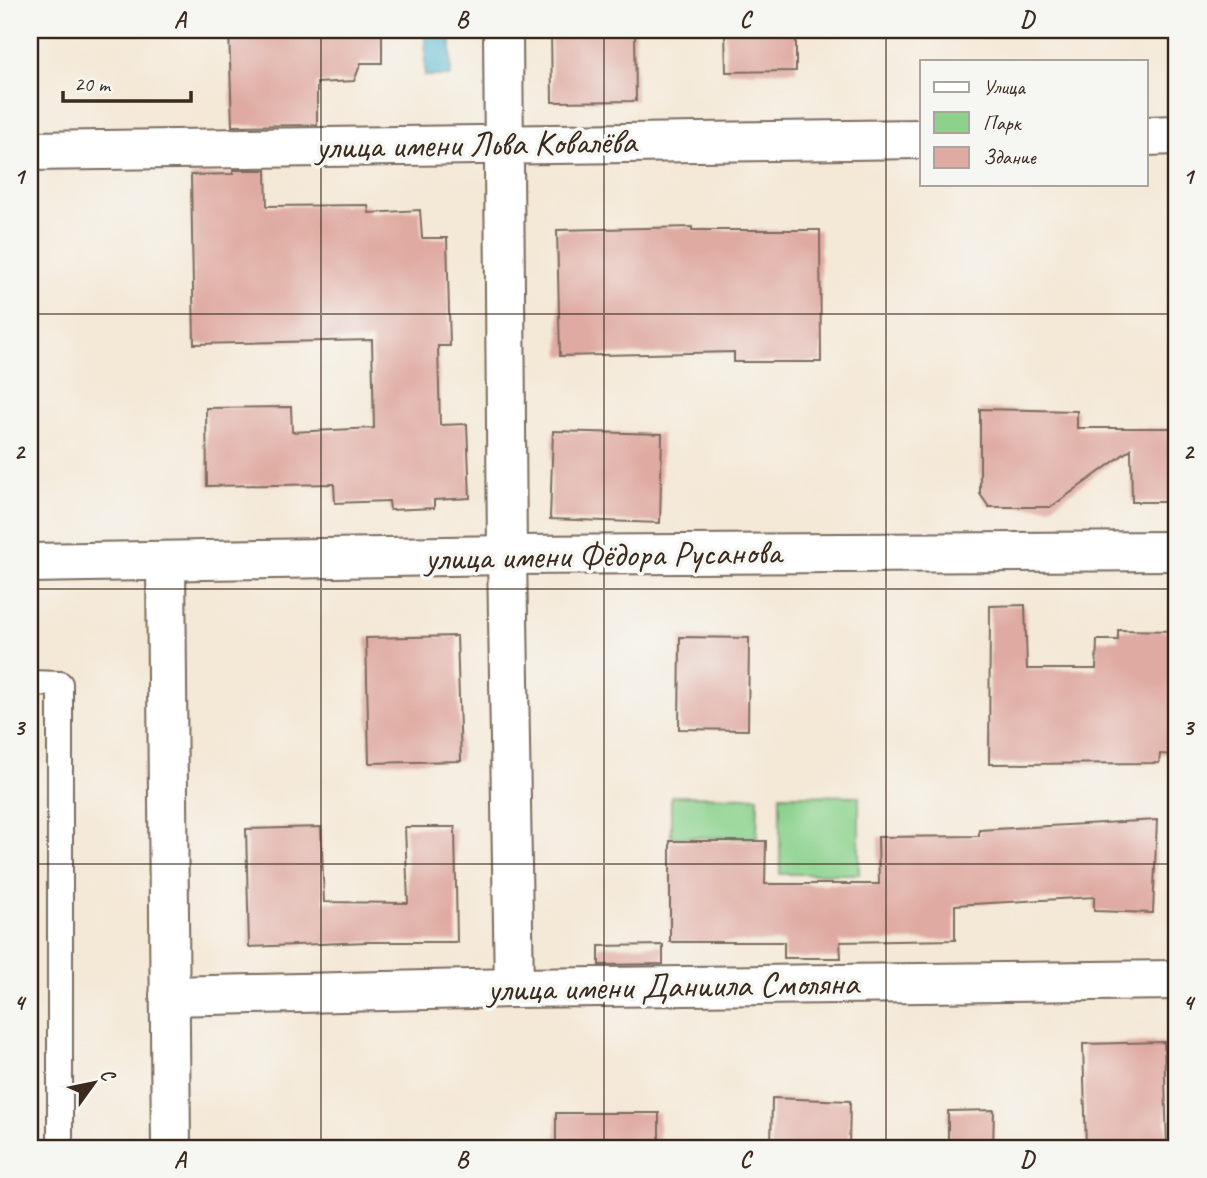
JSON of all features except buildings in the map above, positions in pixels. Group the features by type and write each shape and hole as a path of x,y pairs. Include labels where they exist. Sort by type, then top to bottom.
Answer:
{"street":[{"path":"503,30 514,988"},
{"path":"1148,136 1177,135"},
{"name":"улица имени Льва Ковалёва","path":"30,150 920,139"},
{"name":"улица имени Фёдора Русанова","path":"30,563 507,555 1177,551"},
{"path":"166,562 171,1148"},
{"name":"улица имени Даниила Смоляна","path":"169,996 514,988 1177,979"}],"lane":[{"path":"30,683 60,684 60,1148"}],"green space":[{"path":"780,795 859,796 859,874 780,874"},
{"path":"671,796 758,797 757,838 671,837"}],"water":[{"path":"425,30 451,30 451,76 425,76"}]}
